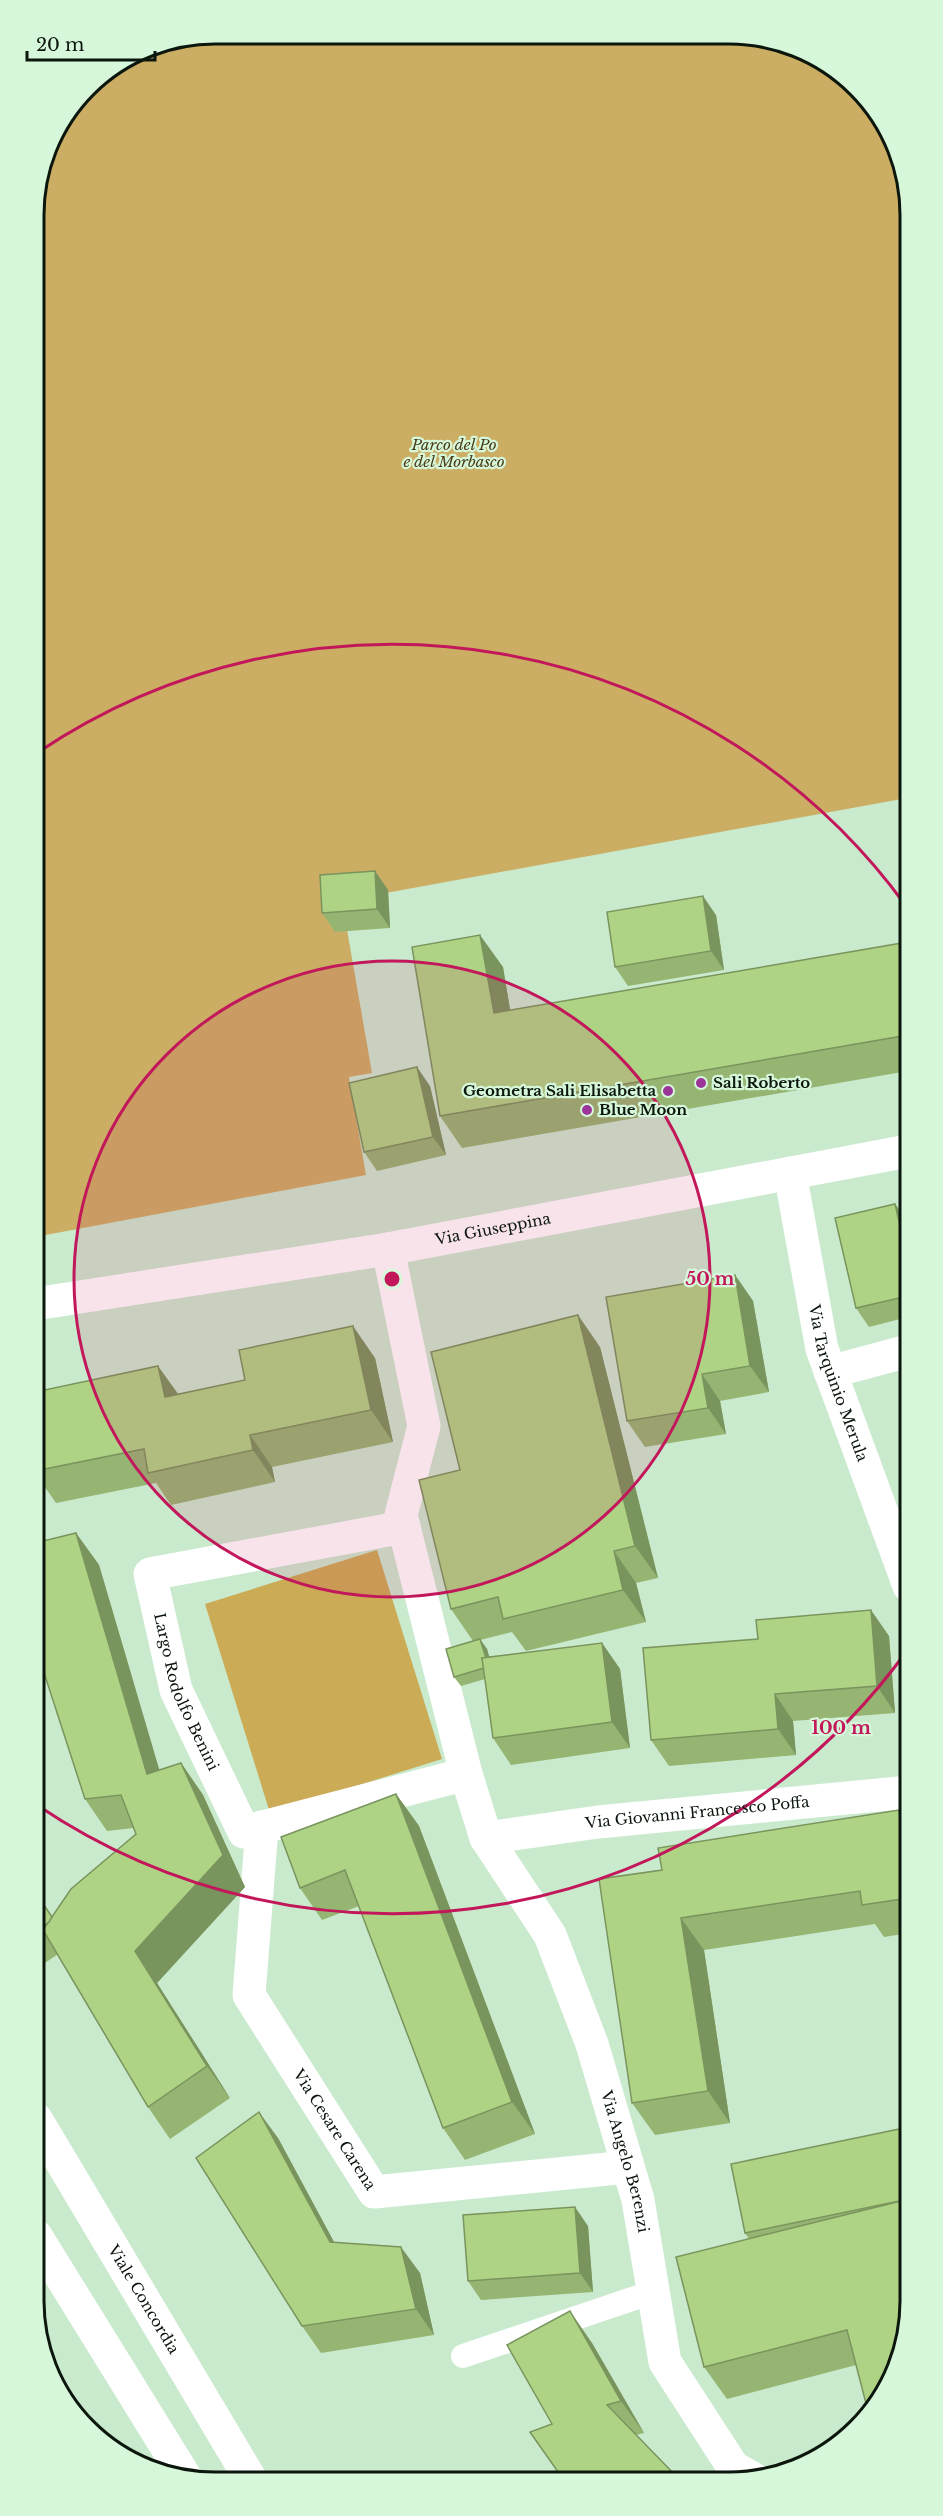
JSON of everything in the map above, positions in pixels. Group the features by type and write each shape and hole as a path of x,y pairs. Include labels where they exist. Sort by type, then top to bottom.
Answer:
{"street":[{"name":"Via Giuseppina","path":"43,1303 388,1249 900,1153"},
{"name":"Via Tarquinio Merula","path":"790,1173 822,1349 899,1561"},
{"path":"388,1249 424,1426 401,1515 466,1774 486,1838"},
{"name":"Via Giuseppina","path":"43,1313 74,1299"},
{"path":"830,1372 899,1353"},
{"name":"Largo Rodolfo Benini","path":"404,1527 150,1574 176,1690 244,1832 466,1774"},
{"name":"Via Giovanni Francesco Poffa","path":"486,1838 598,1822 899,1793"},
{"name":"Via Cesare Carena","path":"262,1827 249,1995 374,2193 628,2167"},
{"name":"Via Angelo Berenzi","path":"486,1838 550,1935 592,2044 638,2200 665,2362 733,2467 741,2472"},
{"name":"Viale Concordia","path":"43,2131 246,2472"},
{"path":"43,2247 180,2469"}],"lane":[{"path":"463,2356 653,2292"}],"green space":[{"name":"Parco del Po e del Morbasco","path":"204,44 739,44 762,47 804,61 833,79 864,110 877,129 890,160 899,204 900,799 342,901 372,1073 349,1077 366,1175 44,1235 44,204 49,170 57,149 72,120 86,102 110,79 129,66 149,57 181,47"}],"shaded area":[{"path":"377,1550 442,1759 270,1813 205,1604"}],"building":[{"path":"375,871 377,909 322,913 320,875"},
{"path":"703,896 711,951 615,967 607,912"},
{"path":"480,935 494,1013 900,943 900,1036 440,1116 412,947"},
{"path":"417,1067 433,1137 364,1152 349,1083"},
{"path":"895,1204 900,1223 899,1298 856,1308 835,1218"},
{"path":"735,1275 750,1366 702,1374 708,1408 627,1421 606,1297"},
{"path":"578,1315 635,1546 614,1551 623,1590 503,1619 498,1597 451,1609 419,1480 460,1470 431,1352"},
{"path":"353,1326 371,1410 250,1435 253,1450 148,1473 144,1449 43,1469 43,1390 158,1366 165,1397 245,1380 239,1350"},
{"path":"76,1533 147,1774 181,1763 223,1855 135,1951 207,2066 148,2107 43,1930 71,1889 136,1834 121,1795 85,1799 43,1670 43,1541"},
{"path":"871,1610 877,1686 775,1694 778,1729 651,1740 643,1648 758,1639 756,1620"},
{"path":"480,1639 486,1658 482,1658 484,1668 454,1677 446,1649"},
{"path":"602,1643 612,1722 493,1738 482,1658"},
{"path":"396,1794 512,2102 443,2128 345,1870 300,1888 281,1837"},
{"path":"899,1810 899,1899 862,1905 860,1891 681,1918 708,2091 632,2103 599,1879 662,1870 658,1848"},
{"path":"43,1904 52,1917 43,1926"},
{"path":"259,2112 330,2242 401,2247 416,2309 302,2326 196,2158"},
{"path":"899,2129 899,2201 745,2233 731,2164"},
{"path":"899,2201 899,2312 896,2335 886,2367 871,2396 866,2403 847,2330 704,2367 676,2257"},
{"path":"575,2207 580,2273 468,2281 463,2215"},
{"path":"570,2311 621,2401 607,2405 672,2472 558,2472 530,2432 552,2424 507,2345"}],"place":[{"name":"Sali Roberto","path":"701,1083"},
{"name":"Geometra Sali Elisabetta","path":"668,1091"},
{"name":"Blue Moon","path":"587,1110"}]}
